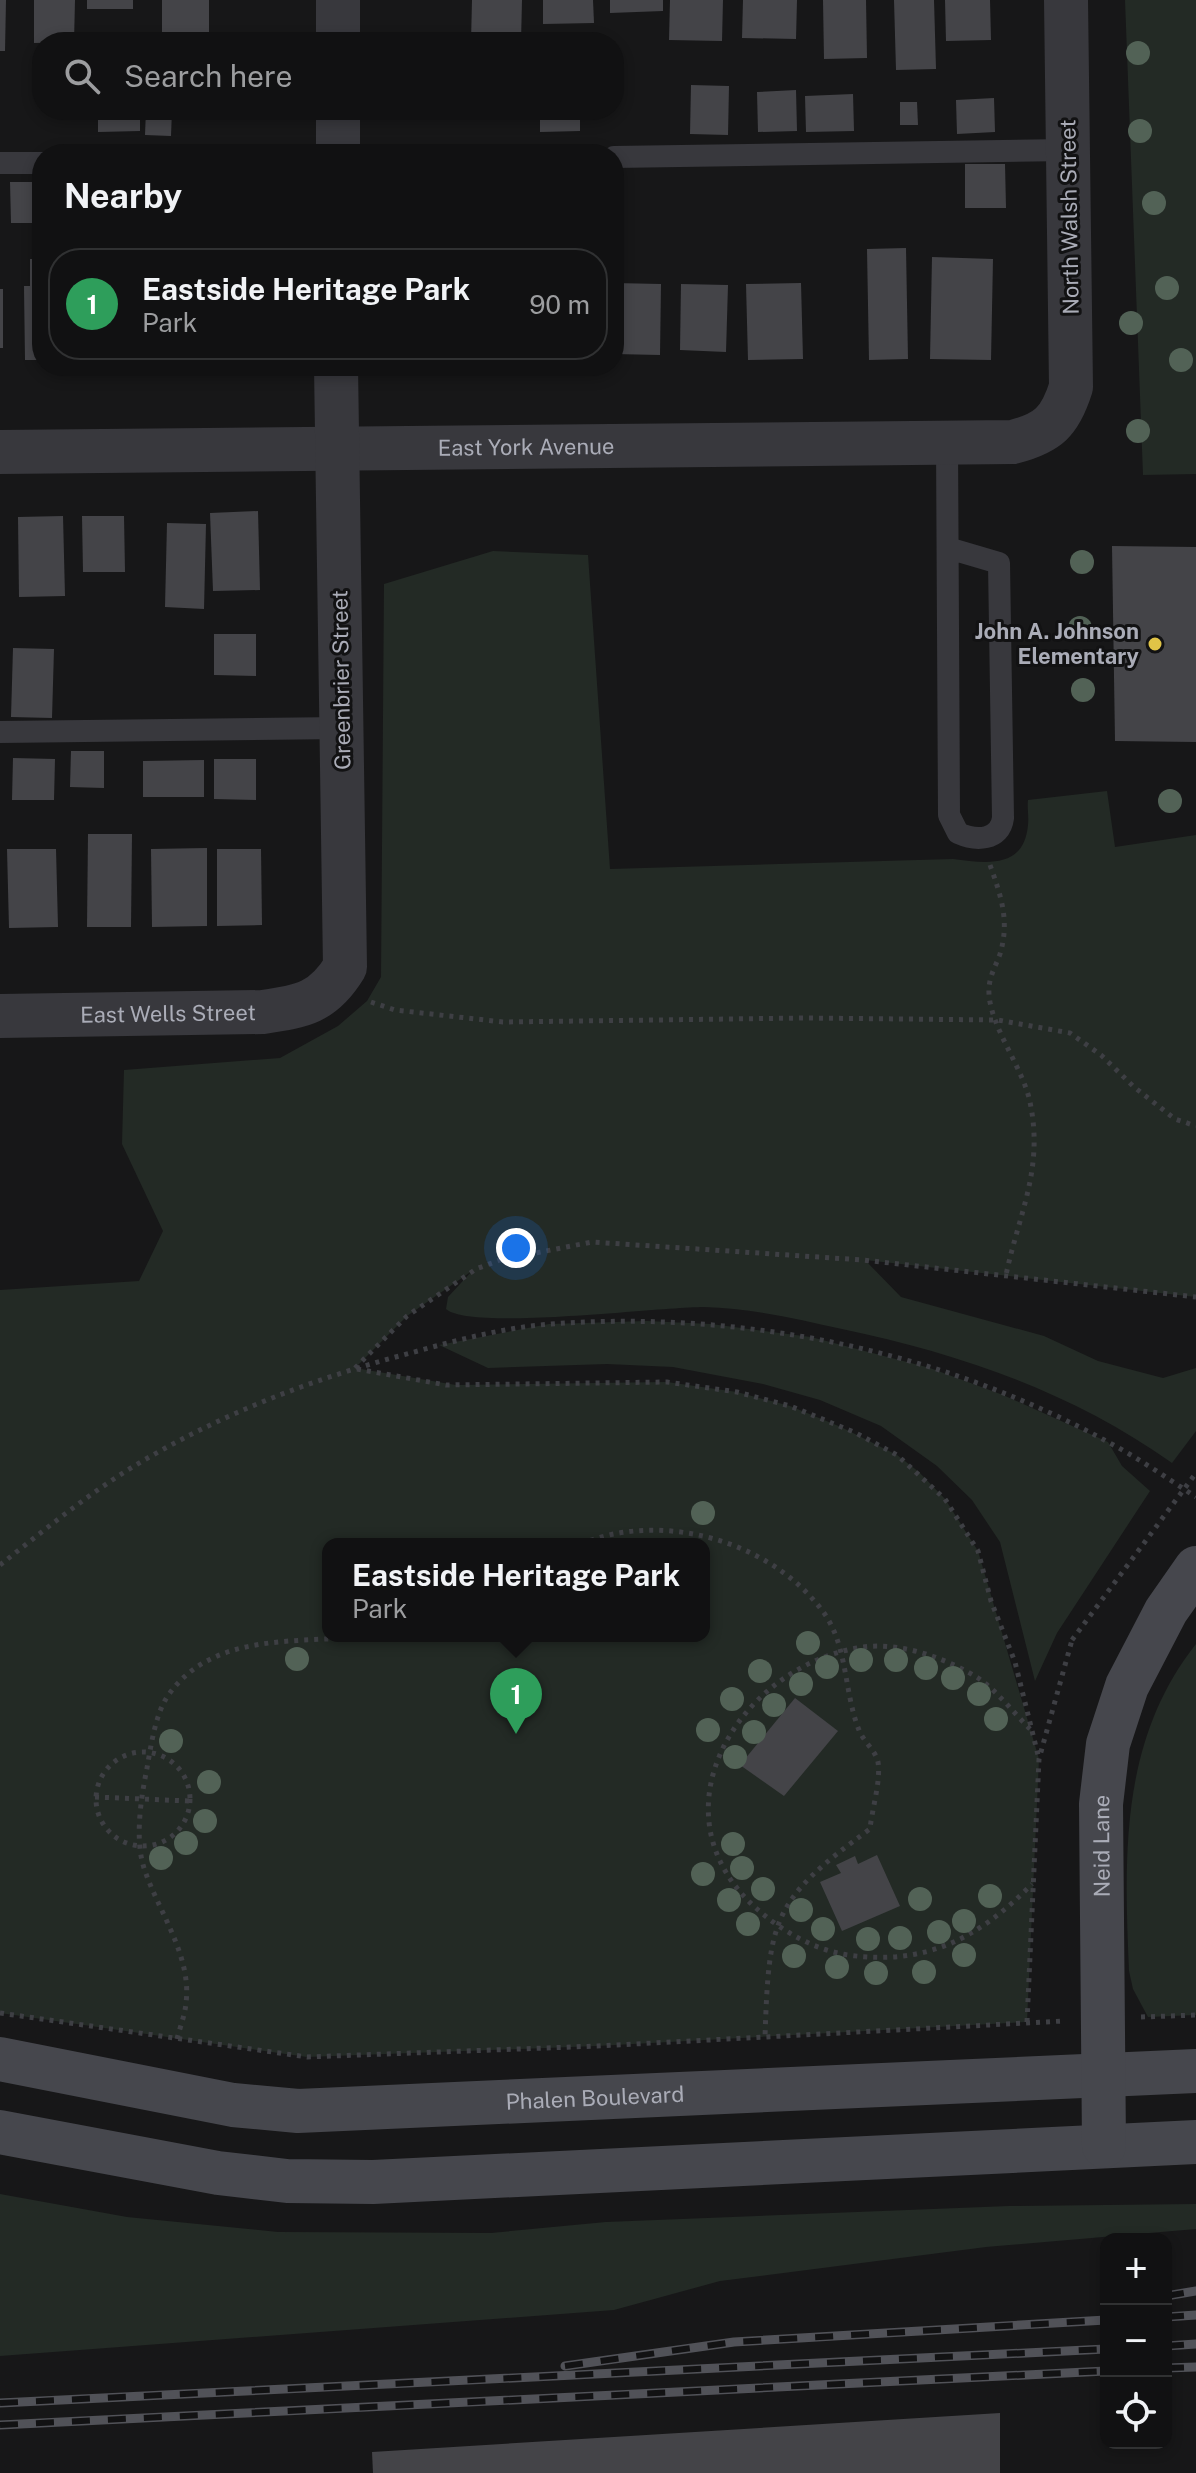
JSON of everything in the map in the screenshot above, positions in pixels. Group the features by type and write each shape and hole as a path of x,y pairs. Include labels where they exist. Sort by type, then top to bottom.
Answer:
{"main road":[{"name":"Neid Lane","path":"1104,2146 1101,1804 1108,1744 1127,1686 1166,1611 1196,1568"},
{"name":"Phalen Boulevard","path":"0,2059 233,2105 298,2111 1196,2071"},
{"path":"0,2132 218,2173 287,2181 373,2182 1196,2142"}],"street":[{"path":"338,0 338,32"},
{"name":"North Walsh Street","path":"1050,428 1065,404 1071,387 1066,0"},
{"path":"338,120 338,144"},
{"name":"Greenbrier Street","path":"331,990 345,967 336,376"},
{"name":"East York Avenue","path":"0,452 1013,442 1050,428"},
{"name":"East Wells Street","path":"0,1016 263,1012 297,1007 331,990"}],"lane":[{"path":"624,157 1068,150"},
{"path":"0,163 32,163"},
{"path":"947,442 950,491 948,548 949,815 958,833 978,839 995,834 1002,827 1003,818 999,563 948,548"},
{"path":"0,732 342,728"}],"path":[{"path":"978,839 1004,905 1003,939 990,977 989,998 1030,1101 1034,1138 1032,1185 1013,1239 1006,1275"},
{"path":"331,990 362,1004 367,1001 395,1010 503,1022 805,1018 998,1020 1070,1033 1101,1055 1134,1087 1175,1119 1196,1126"},
{"path":"354,1368 407,1316 466,1275 500,1260 560,1246 627,1243 772,1251 1196,1297"},
{"path":"0,1565 149,1457 199,1429 325,1376 500,1331 549,1324 647,1321 711,1324 811,1337 930,1368 1003,1395 1108,1442 1196,1497"},
{"path":"354,1368 446,1385 667,1382 737,1392 790,1406 897,1455 945,1499 978,1551 991,1601 1015,1662 1039,1759"},
{"path":"1027,2022 1039,1759 1072,1640 1196,1473"},
{"path":"596,1538 667,1530 708,1538"},
{"path":"710,1539 739,1549 783,1573 824,1613 840,1652 860,1733 878,1761 870,1829 817,1870 786,1903 771,1943 765,2037"},
{"path":"177,2039 187,2002 185,1975 143,1867 141,1846 144,1782 153,1738 167,1698 193,1671 231,1651 264,1642 322,1639"},
{"path":"1032,1731 980,1679 954,1665 899,1647 865,1647 840,1652 813,1661 778,1681 755,1701 735,1725 711,1777 707,1813 713,1848 746,1899 800,1939 839,1953 872,1958 935,1951 967,1938 1005,1911 1032,1884"},
{"path":"145,1752 175,1764 185,1777 189,1801 183,1824 172,1836 141,1846 114,1836 97,1812 95,1797 106,1770 130,1753 145,1752"},
{"path":"95,1797 189,1801"},
{"path":"0,2013 307,2057 1196,2015"}],"shaded area":[{"path":"1125,0 1196,0 1196,474 1143,475"},
{"path":"493,551 588,555 610,869 953,859 990,862 1011,857 1019,850 1028,825 1028,800 1107,791 1115,847 1196,835 1196,1297 865,1260 901,1297 1044,1336 1098,1361 1163,1378 1196,1368 1196,1431 1172,1463 1095,1416 1014,1379 930,1350 808,1321 704,1307 526,1318 462,1315 446,1309 448,1297 472,1271 407,1316 355,1368 456,1385 667,1382 737,1392 790,1406 841,1427 897,1455 919,1472 945,1499 978,1551 1039,1759 1027,2022 597,2046 307,2057 0,2013 0,1290 139,1281 163,1231 122,1144 124,1070 280,1058 338,1026 367,1001 381,977 384,584"},
{"path":"647,1321 711,1324 811,1337 930,1368 1003,1395 1108,1442 1122,1466 1150,1491 1057,1633 1035,1681 1000,1542 972,1500 937,1466 881,1426 820,1400 763,1384 673,1367 607,1364 488,1368 439,1345 549,1324"},
{"path":"1196,1644 1196,2015 1148,2017 1133,1989 1129,1971 1127,1884 1132,1800 1140,1759 1153,1719 1171,1681"},
{"path":"0,2194 127,2217 278,2232 491,2233 606,2222 1009,2206 1196,2204 1196,2229 1100,2233 1100,2237 986,2247 720,2281 614,2310 0,2356"}],"building":[{"path":"0,0 6,0 5,51 0,51"},
{"path":"34,0 75,0 74,32 34,32"},
{"path":"87,0 133,0 133,9 87,9"},
{"path":"162,0 209,0 209,32 162,32"},
{"path":"472,0 522,0 521,32 471,32"},
{"path":"543,0 593,0 594,23 543,24"},
{"path":"610,0 663,0 663,11 610,13"},
{"path":"670,0 723,0 722,41 669,40"},
{"path":"743,0 797,0 796,39 742,38"},
{"path":"823,0 866,0 867,58 824,59"},
{"path":"894,0 934,0 936,69 896,70"},
{"path":"945,0 990,0 991,40 946,41"},
{"path":"691,85 729,86 728,135 690,134"},
{"path":"796,90 797,131 758,132 757,92"},
{"path":"853,94 854,131 806,132 805,96"},
{"path":"994,98 995,132 957,134 956,100"},
{"path":"900,102 917,102 918,125 900,125"},
{"path":"98,120 140,120 140,131 98,132"},
{"path":"146,120 172,120 171,136 145,135"},
{"path":"540,120 580,120 580,131 540,132"},
{"path":"965,164 1005,164 1006,208 965,208"},
{"path":"10,182 32,182 32,223 11,223"},
{"path":"906,248 908,359 869,360 867,249"},
{"path":"932,257 993,259 991,360 930,359"},
{"path":"32,259 32,360 25,360 24,286 30,286"},
{"path":"624,283 661,284 660,355 624,354"},
{"path":"801,283 803,359 748,360 746,284"},
{"path":"681,284 728,285 726,352 680,350"},
{"path":"0,289 3,289 3,348 0,348"},
{"path":"258,511 260,590 213,591 210,513"},
{"path":"63,516 65,596 19,597 18,517"},
{"path":"82,516 124,516 125,572 83,572"},
{"path":"167,523 206,524 204,609 165,607"},
{"name":"John A. Johnson Elementary","path":"1112,546 1196,547 1196,742 1115,741"},
{"path":"214,634 256,634 256,676 214,675"},
{"path":"13,648 54,649 52,718 11,717"},
{"path":"71,751 104,751 104,788 70,787"},
{"path":"13,758 55,759 54,800 12,800"},
{"path":"214,759 256,759 256,800 214,799"},
{"path":"204,760 204,797 143,797 143,761"},
{"path":"88,834 132,834 131,927 87,927"},
{"path":"207,848 207,926 152,927 151,849"},
{"path":"7,849 56,849 58,927 9,928"},
{"path":"217,849 261,849 262,925 217,926"},
{"path":"795,1698 838,1731 784,1796 740,1765"},
{"path":"877,1855 900,1906 842,1931 820,1882 841,1873 836,1865 855,1856 858,1864"},
{"path":"1000,2413 1000,2473 373,2473 372,2452"}],"railway":[{"path":"1172,2295 1196,2291"},
{"path":"1172,2317 1196,2315"},
{"path":"565,2366 734,2342 1100,2320"},
{"path":"1172,2346 1196,2344"},
{"path":"0,2403 1100,2349"},
{"path":"1172,2368 1196,2367"},
{"path":"0,2425 1100,2371"}],"place":[{"name":"John A. Johnson Elementary","path":"1155,644"},
{"name":"Eastside Heritage Park","path":"516,1734"}]}
